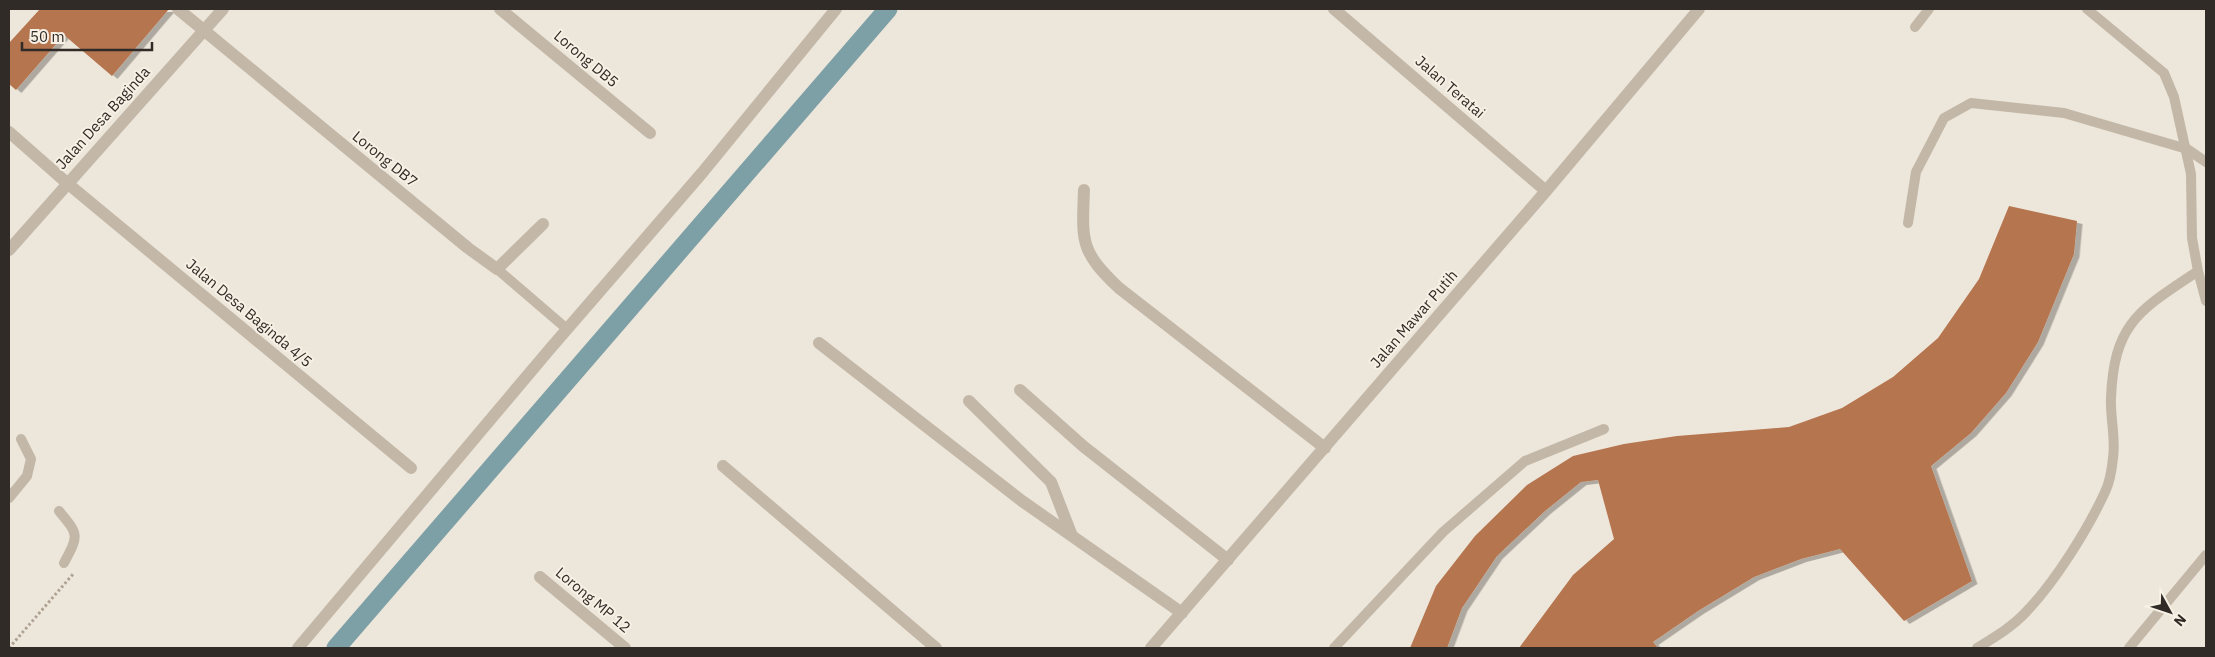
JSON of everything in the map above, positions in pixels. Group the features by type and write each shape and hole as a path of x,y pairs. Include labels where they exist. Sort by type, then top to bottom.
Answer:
{"street":[{"name":"Lorong DB7","path":"178,9 468,248 497,269"},
{"name":"Jalan Desa Baginda","path":"9,250 222,9"},
{"name":"Lorong DB5","path":"500,9 650,133"},
{"path":"298,648 702,173 836,9"},
{"name":"Jalan Teratai","path":"1334,9 1546,191"},
{"name":"Jalan Mawar Putih","path":"1151,648 1546,191 1699,9"},
{"name":"Jalan Desa Baginda 4/5","path":"9,132 67,183 411,468"},
{"path":"1084,190 1082,228 1085,245 1105,275 1119,288 1325,448"},
{"path":"497,269 543,224"},
{"path":"819,343 1014,495 1182,613"},
{"path":"1020,390 1083,446 1228,560"},
{"path":"969,401 1051,482 1072,536"},
{"path":"723,466 936,648"},
{"name":"Lorong MP 12","path":"540,577 625,648"}],"lane":[{"path":"1915,27 1929,9"},
{"path":"2087,9 2164,73 2174,98 2187,149 2191,174 2192,238 2206,301"},
{"path":"1908,223 1916,172 1944,118 1971,103 2064,113 2187,149 2206,162"},
{"path":"497,269 568,329"},
{"path":"1978,648 2004,632 2025,613 2048,587 2106,490 2114,457 2111,397 2114,364 2124,335 2135,317 2153,301 2198,271"},
{"path":"1334,648 1442,532 1525,461 1604,429"},
{"path":"9,498 27,476 31,459 21,439"},
{"path":"59,511 74,529 76,542 64,563"},
{"path":"2129,648 2206,555"}],"path":[{"path":"9,648 75,572"}],"building":[{"path":"40,9 169,9 112,76 64,35 16,90 9,84 9,43"},
{"path":"2009,206 2077,221 2074,254 2038,342 2006,393 1971,433 1931,466 1972,581 1904,621 1840,549 1801,559 1754,577 1698,611 1653,642 1658,648 1519,648 1573,575 1614,539 1598,480 1581,482 1545,511 1497,556 1462,608 1447,648 1410,648 1436,586 1475,536 1527,485 1573,456 1624,444 1677,436 1789,427 1842,408 1893,377 1938,338 1979,279"}],"waterway":[{"path":"336,648 888,9"}]}
